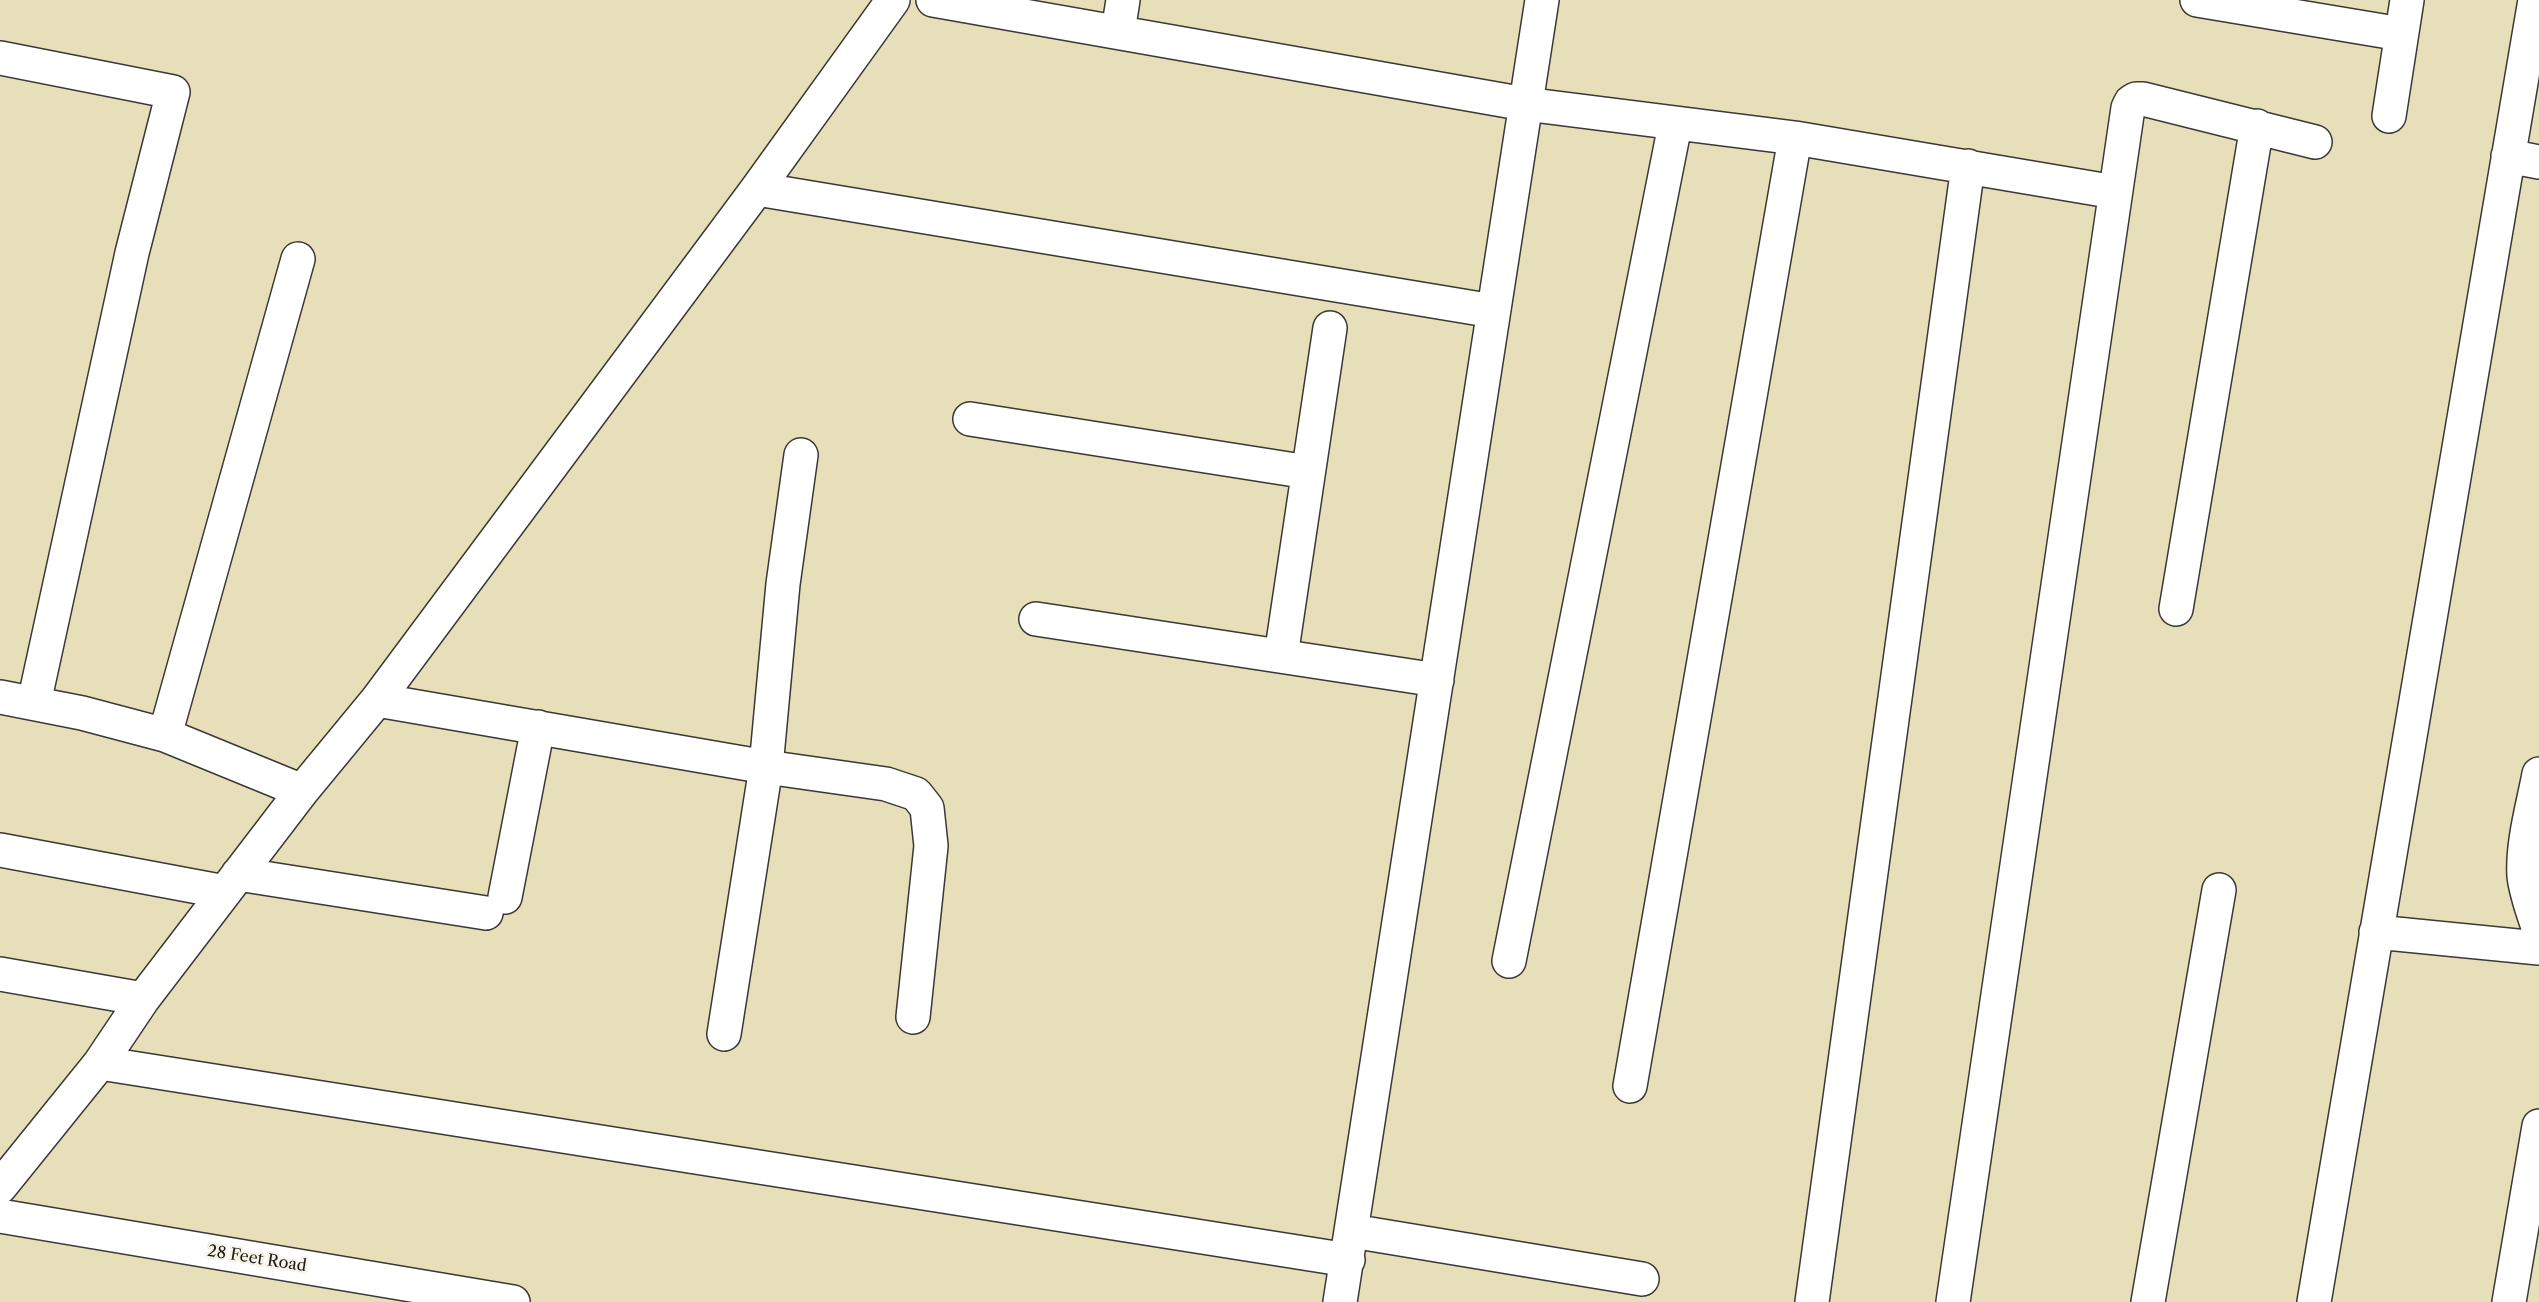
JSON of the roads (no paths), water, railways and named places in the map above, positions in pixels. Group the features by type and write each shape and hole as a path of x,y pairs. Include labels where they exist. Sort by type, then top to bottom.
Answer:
{"street":[{"path":"0,1187 100,1063 143,999 302,791 377,700 757,189 892,0"},
{"path":"933,0 1525,104 1675,125 1795,138 2115,192"},
{"path":"1118,32 1123,0"},
{"path":"1340,1302 1542,0"},
{"path":"2197,0 2402,34"},
{"path":"2389,116 2407,0"},
{"path":"2314,1302 2376,932 2524,159 2535,0"},
{"path":"0,58 173,92 132,253 34,703"},
{"path":"1953,1302 2128,108 2130,102 2136,99 2257,126 2315,142"},
{"path":"1509,961 1675,125"},
{"path":"2176,609 2257,126"},
{"path":"1630,1086 1795,138"},
{"path":"1812,1302 1968,166"},
{"path":"757,189 1493,311"},
{"path":"165,735 298,259"},
{"path":"1281,656 1330,328"},
{"path":"970,419 1308,472"},
{"path":"724,1034 766,767 783,584 801,455"},
{"path":"1036,619 1437,680"},
{"path":"0,697 119,722 165,735 302,791"},
{"path":"377,700 766,767 886,784 916,794 927,808 931,846 913,1017"},
{"path":"0,850 232,883 495,905 538,727"},
{"path":"2539,774 2525,856 2524,875 2527,893 2539,930"},
{"path":"2148,1302 2219,890"},
{"path":"2376,932 2539,948"},
{"path":"0,974 143,999"},
{"path":"100,1063 1350,1246 1642,1279"},
{"path":"2510,1302 2539,1126"},
{"name":"28 Feet Road","path":"0,1216 462,1298 513,1302"}]}
